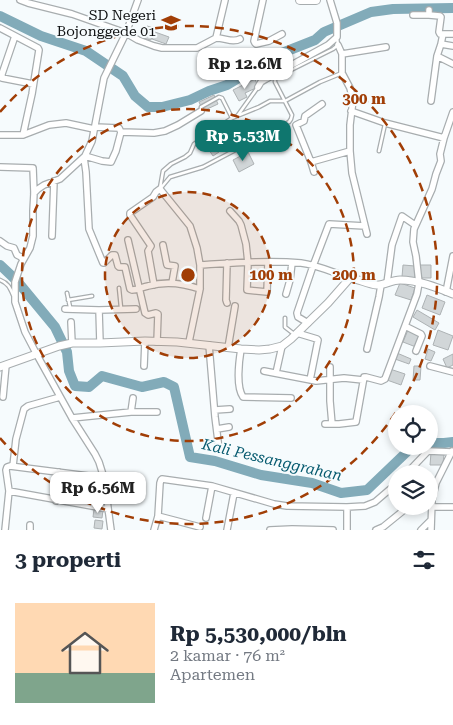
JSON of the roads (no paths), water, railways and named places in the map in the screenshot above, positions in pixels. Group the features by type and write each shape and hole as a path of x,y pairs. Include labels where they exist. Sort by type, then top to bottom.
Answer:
{"main road":[{"path":"300,0 316,0"}],"street":[{"path":"20,0 72,14 162,48 197,48 216,38 236,42 240,39"},
{"path":"34,193 44,185 60,179 85,157 95,128 104,78 126,33 138,0"},
{"path":"216,38 225,0"},
{"path":"263,0 254,41 255,44 269,41 282,34"},
{"path":"258,87 261,82 328,45 337,35 330,0"},
{"path":"412,15 429,13 441,17 439,32 442,34 441,44 437,56 431,101"},
{"path":"0,28 39,50 23,135"},
{"path":"442,34 453,34"},
{"path":"14,36 2,78 33,84"},
{"path":"441,44 453,46"},
{"path":"338,45 342,54 342,73 350,88 353,100 349,130 352,173 367,234"},
{"path":"342,54 386,47"},
{"path":"437,56 453,64"},
{"path":"314,172 296,125 304,121 305,116 322,104"},
{"path":"121,132 154,133 165,131 201,111"},
{"path":"351,111 385,123 444,138"},
{"path":"330,367 328,424 356,422 363,380 366,376 381,381 385,379 417,294 419,283 413,237 416,225 431,194 441,162 440,154 444,138 453,112"},
{"path":"0,135 23,135 48,125 66,122 95,128 120,128 121,132"},
{"path":"85,157 111,162 121,132"},
{"path":"311,162 350,151"},
{"path":"85,157 89,229 102,262 104,263 114,254 118,267 126,267 131,290 172,283 200,289"},
{"path":"0,167 32,167 34,193 32,243 22,262 15,282 15,302 25,332 37,355 72,418 95,454 104,478 112,530"},
{"path":"52,236 54,181"},
{"path":"154,285 148,251 151,246 130,214 154,197 160,189 190,226 197,248 200,265 200,289 189,342"},
{"path":"230,211 241,225 246,244 248,262 247,290 268,291 268,262"},
{"path":"367,350 392,245 402,216 416,225"},
{"path":"308,323 297,316 313,266 330,224 365,226"},
{"path":"128,240 145,313 148,315 158,314 157,342"},
{"path":"0,241 14,248 17,254 21,256 22,262"},
{"path":"163,245 167,265 175,266 172,283"},
{"path":"200,265 248,262 292,263 313,266 370,284 384,284 399,280 436,287 450,293 453,256"},
{"path":"227,263 227,303"},
{"path":"286,294 292,263"},
{"path":"3,397 3,366 59,346 144,341 189,342 241,349 270,349 282,346 328,303 350,278"},
{"path":"228,348 235,306"},
{"path":"68,309 136,309"},
{"path":"99,310 100,344"},
{"path":"70,344 71,322"},
{"path":"405,326 422,334 416,352"},
{"path":"296,334 318,340 310,380"},
{"path":"144,341 144,366"},
{"path":"209,345 219,449"},
{"path":"276,373 282,346"},
{"path":"241,349 239,386 240,394 243,397 291,398"},
{"path":"430,366 453,372"},
{"path":"264,371 316,381 344,378 363,380"},
{"path":"13,466 16,439 24,409 28,406 60,397"},
{"path":"131,412 133,398"},
{"path":"215,410 230,409"},
{"path":"72,418 131,412 157,412"},
{"path":"216,429 229,427"},
{"path":"415,465 428,451 452,451 450,460 438,480"},
{"path":"5,530 9,492 6,468 13,466 104,478"},
{"path":"56,501 60,472"},
{"path":"154,530 158,516 161,480 165,479 212,486 287,506 358,507 370,504 388,491"},
{"path":"206,518 212,486"},
{"path":"9,492 108,509"},
{"path":"228,530 234,493"},
{"path":"347,507 347,530"},
{"path":"438,507 453,507"},
{"path":"376,530 398,515"},
{"path":"431,515 431,530"},
{"path":"158,516 200,527"},
{"path":"421,530 431,520"},
{"path":"270,530 333,530"}],"lane":[{"path":"160,189 170,178 203,167 289,122 292,114 275,79 333,50 338,45 337,35"},
{"path":"160,189 163,171 171,164 185,157 194,144 232,118 270,101 285,101 320,82 342,73"},
{"path":"237,116 258,87"},
{"path":"201,111 201,106 219,97 222,98 232,118"},
{"path":"379,150 385,123"},
{"path":"0,280 8,284 15,302"},
{"path":"119,288 121,309"},
{"path":"67,293 68,309"},
{"path":"68,300 92,296"},
{"path":"285,318 285,327 296,334"}],"waterway":[{"path":"0,16 41,36 86,51 123,76 135,96 148,107 162,107 190,100 227,85 277,55 315,40 324,32 371,12 393,9 453,8"},
{"name":"Kali Pessanggrahan","path":"0,265 17,281 55,327 67,352 69,371 75,386 89,387 102,376 142,387 164,382 174,387 190,457 215,461 261,475 312,483 341,493 367,490 404,455"},
{"name":"Kali Pessanggrahan","path":"438,443 453,442"}],"place":[{"name":"SD Negeri Bojonggede 01","path":"171,23"}]}
